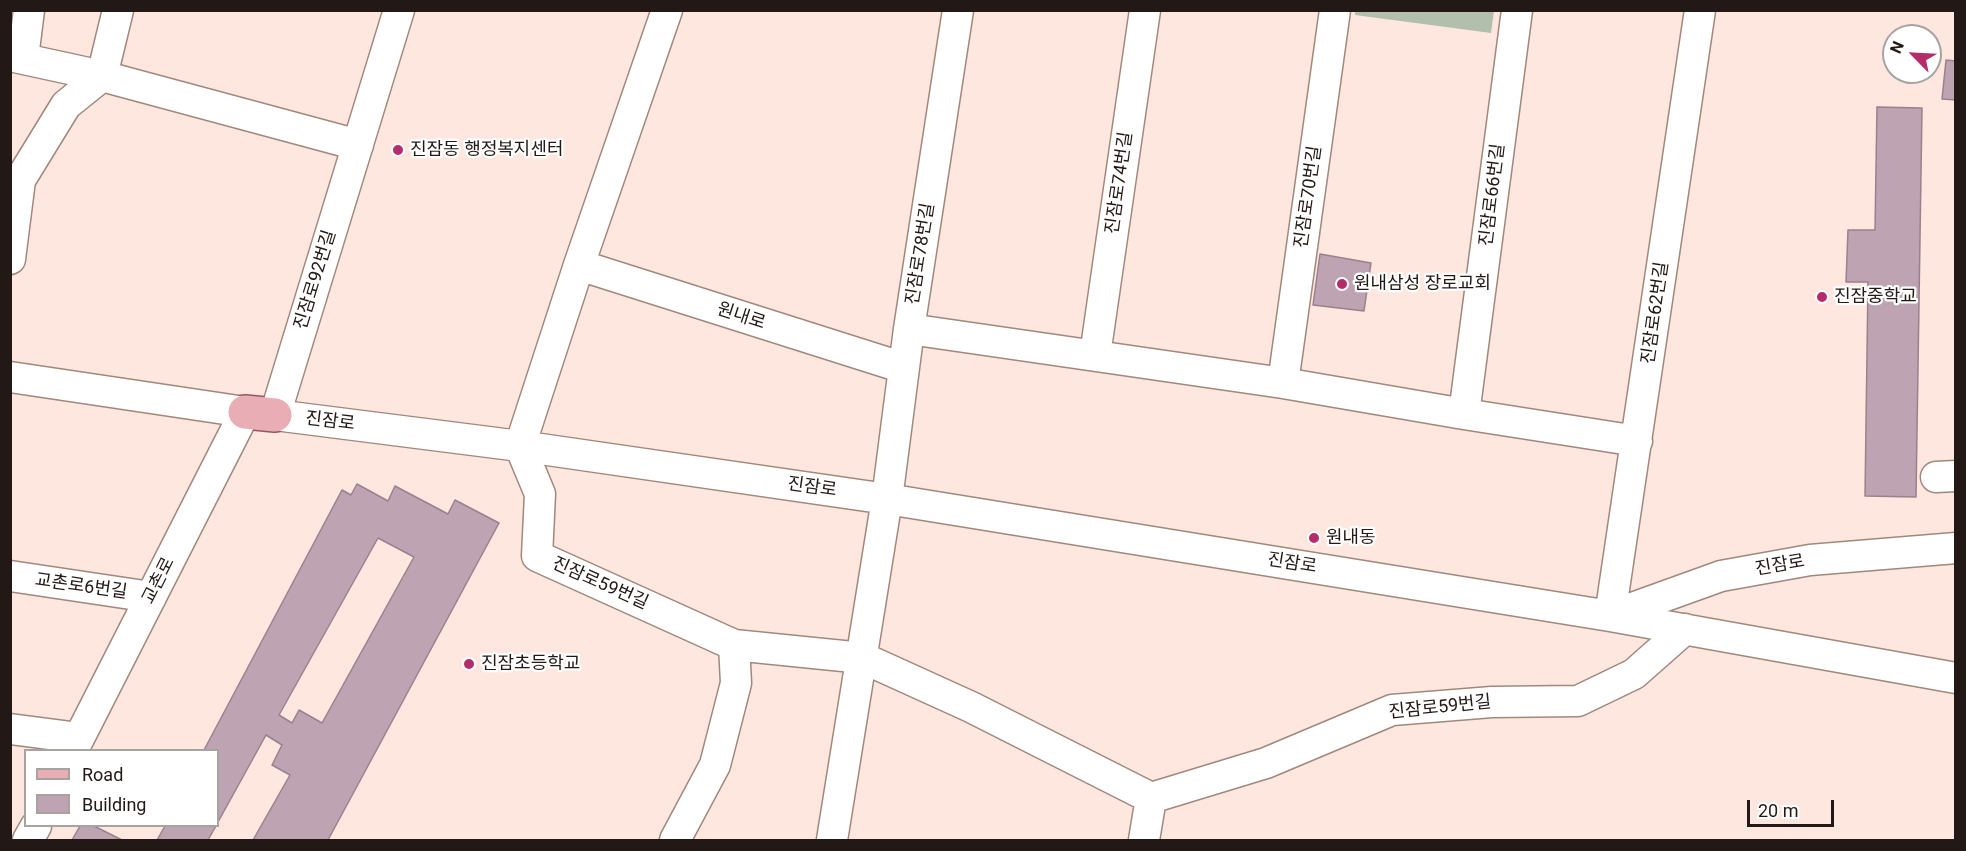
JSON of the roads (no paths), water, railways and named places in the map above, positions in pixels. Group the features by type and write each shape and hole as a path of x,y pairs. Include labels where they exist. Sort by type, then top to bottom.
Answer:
{"street":[{"path":"29,10 17,57 102,75 358,145"},
{"path":"10,259 20,180 66,105 102,75 118,10"},
{"name":"진잠로92번길","path":"260,413 358,145 399,10"},
{"path":"520,446 579,264 668,10"},
{"name":"진잠로78번길","path":"863,658 909,329 958,10"},
{"name":"진잠로74번길","path":"1095,355 1145,10"},
{"name":"진잠로70번길","path":"1283,383 1335,10"},
{"name":"진잠로66번길","path":"1464,414 1517,10"},
{"name":"진잠로62번길","path":"1610,616 1700,10"},
{"name":"원내로","path":"579,264 904,368"},
{"path":"909,329 1283,383 1637,441"},
{"name":"진잠로","path":"10,377 260,413 520,446 887,499 1610,616 1956,678"},
{"name":"교촌로","path":"76,744 151,597 260,413"},
{"name":"진잠로59번길","path":"520,446 540,494 537,556 734,645 863,658 971,707 1151,798 1266,763 1392,710 1492,702 1578,701 1634,674 1685,629"},
{"name":"진잠로","path":"1610,616 1722,576 1810,560 1956,548"},
{"name":"교촌로6번길","path":"10,576 151,597"},
{"path":"675,840 715,765 736,683 734,645"},
{"path":"832,840 863,658"},
{"path":"10,729 76,744"},
{"path":"1144,840 1151,798"}],"place":[{"name":"진잠동 행정복지센터","path":"398,150"},
{"name":"원내삼성 장로교회","path":"1342,284"},
{"name":"진잠중학교","path":"1822,297"},
{"name":"원내동","path":"1314,538"},
{"name":"진잠초등학교","path":"469,664"}]}
